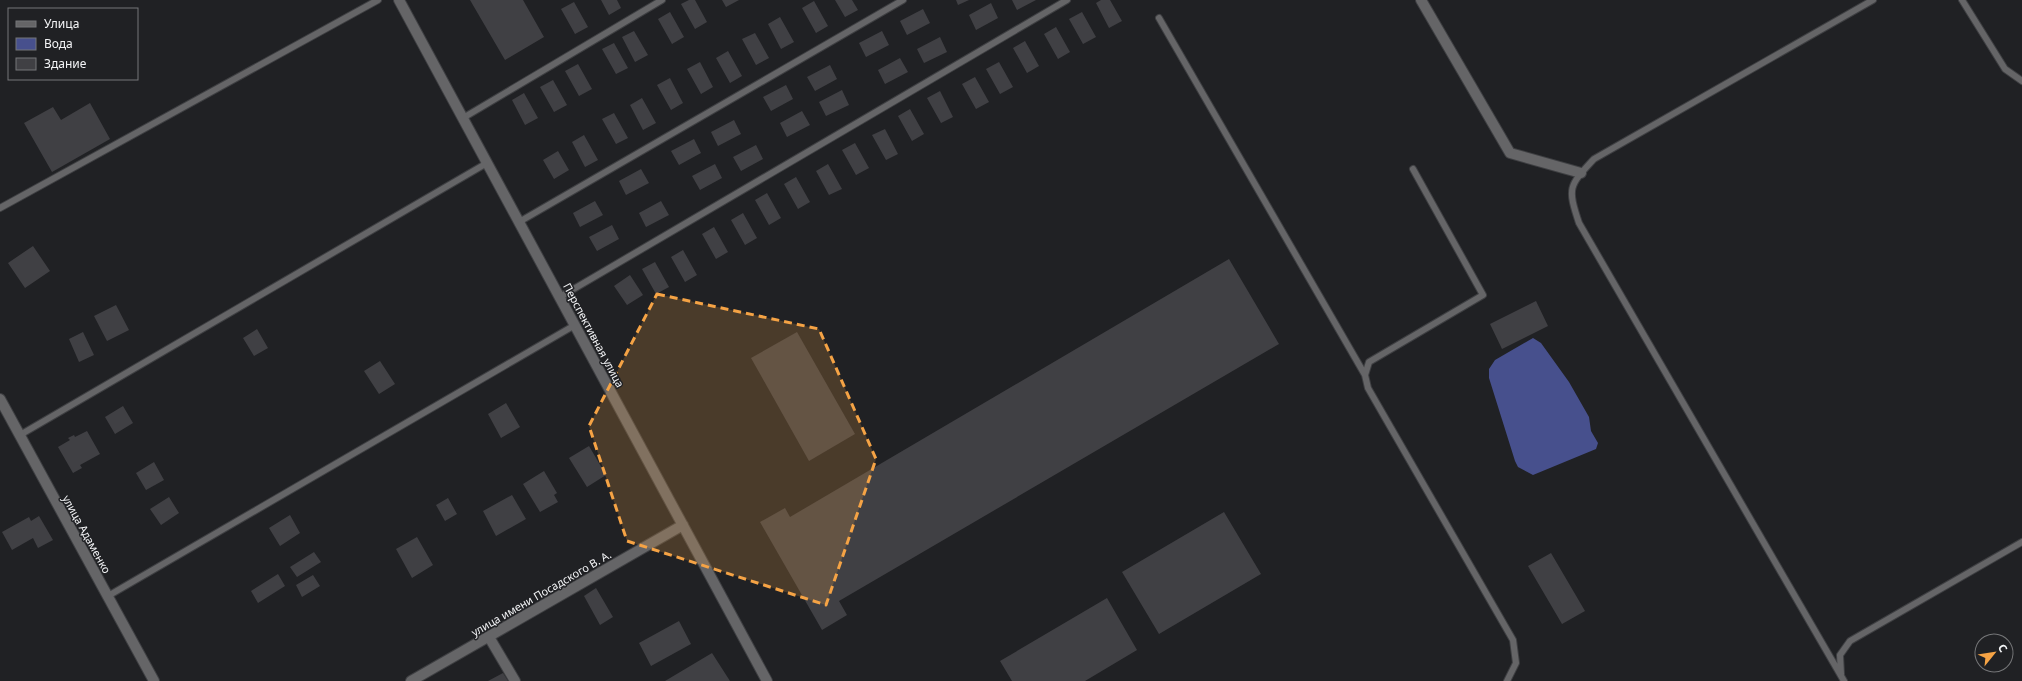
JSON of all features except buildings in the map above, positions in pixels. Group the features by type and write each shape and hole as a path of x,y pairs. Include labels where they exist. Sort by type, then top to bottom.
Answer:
{"street":[{"name":"Перспективная улица","path":"399,0 767,681"},
{"path":"1421,0 1510,153 1581,173"},
{"name":"улица Адаменко","path":"0,399 154,681"},
{"name":"улица имени Посадского В. А.","path":"411,681 683,525"},
{"path":"489,637 515,681"}],"lane":[{"path":"0,208 378,0"},
{"path":"463,118 662,0"},
{"path":"519,222 903,0"},
{"path":"560,297 1067,0"},
{"path":"1844,681 1579,223 1570,198 1574,180 1594,159 1873,0"},
{"path":"1962,0 2006,69 2022,81"},
{"path":"1159,18 1365,374 1368,388 1513,640 1516,663 1507,681"},
{"path":"20,435 487,163"},
{"path":"1365,374 1369,362 1483,295 1413,169"},
{"path":"108,596 575,325"},
{"path":"1841,675 1840,655 1850,641 2022,542"}],"highlighted area":[{"path":"657,294 819,329 876,459 826,605 627,541 589,426"}],"water":[{"path":"1533,338 1541,343 1569,382 1589,417 1591,431 1598,443 1596,449 1533,475 1518,467 1515,461 1489,378 1489,369 1495,360"}]}
